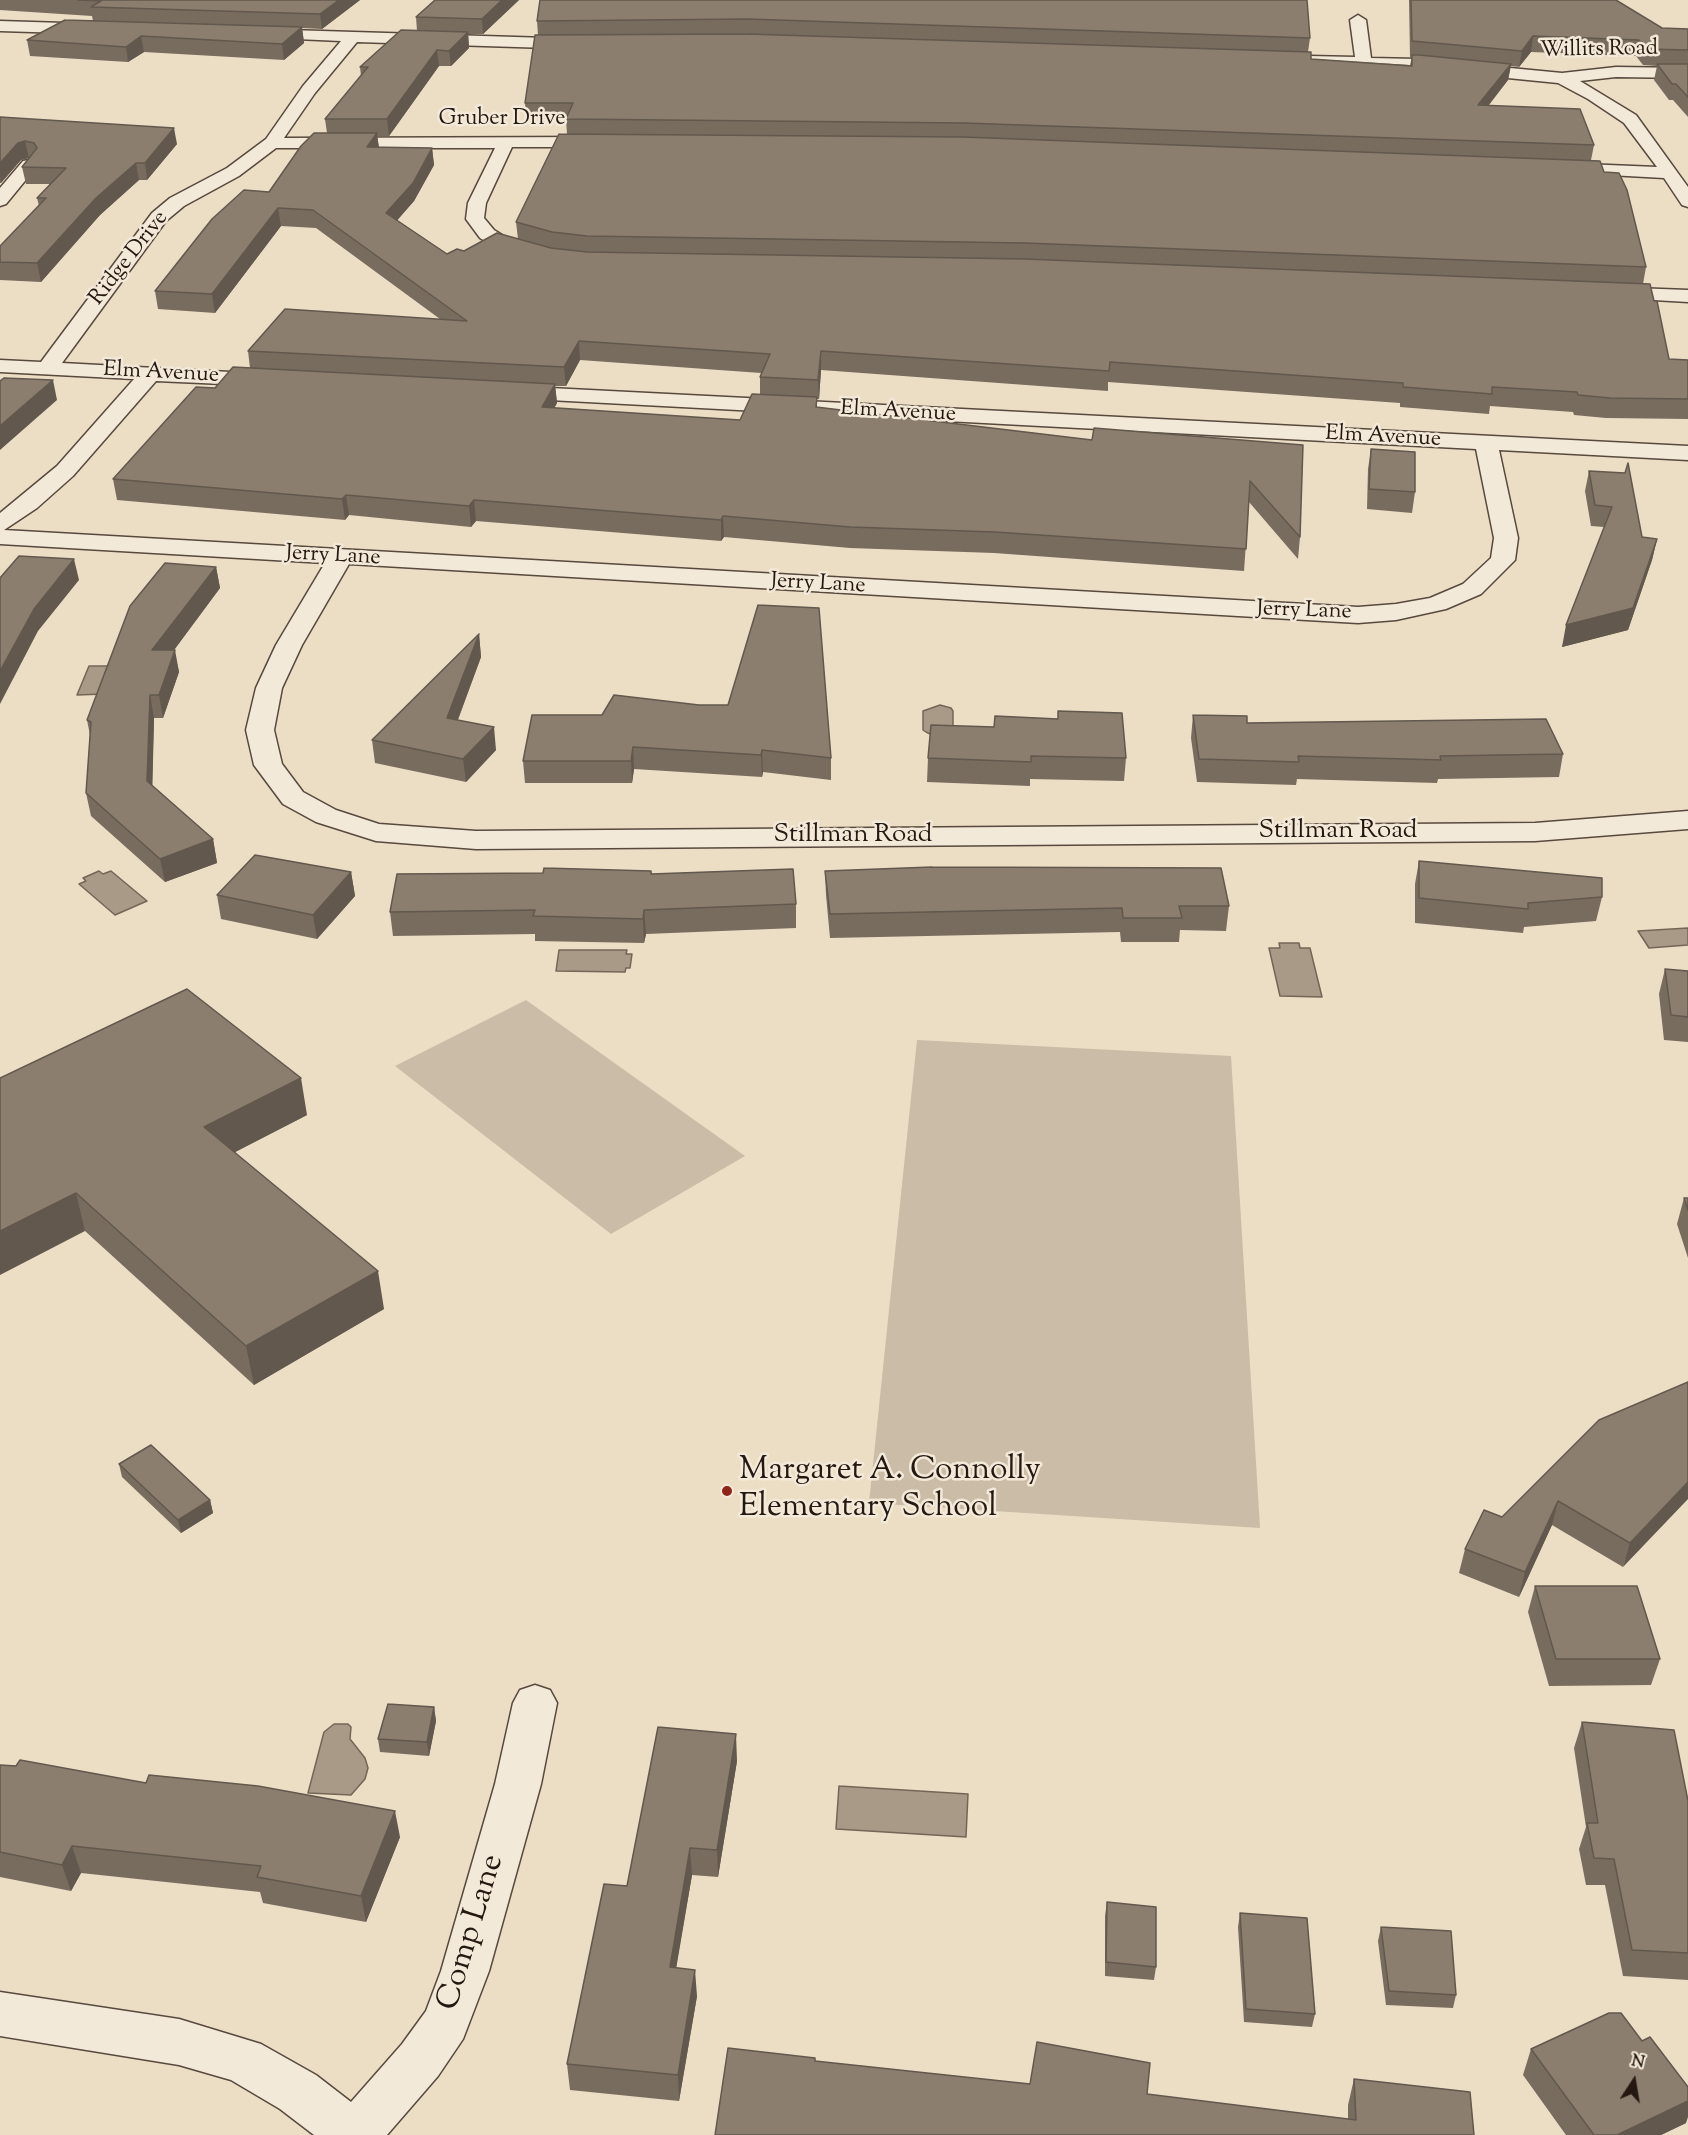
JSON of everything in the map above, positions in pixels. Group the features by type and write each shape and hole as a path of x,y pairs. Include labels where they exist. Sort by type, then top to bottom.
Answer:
{"street":[{"path":"1358,20 1364,62"},
{"path":"0,37 7,26 108,29"},
{"path":"238,33 595,44"},
{"name":"Ridge Drive","path":"46,368 159,217 177,202 233,172 272,143 309,90 352,38"},
{"name":"Willits Road","path":"1291,60 1449,66 1563,78 1616,72 1688,73"},
{"path":"1563,78 1630,119 1657,154 1688,201"},
{"path":"506,142 477,203 475,219 487,234 503,244 554,258"},
{"name":"Gruber Drive","path":"272,143 622,142"},
{"path":"0,200 29,165"},
{"path":"1538,168 1667,172"},
{"path":"1593,292 1688,296"},
{"name":"Elm Avenue","path":"0,366 291,381"},
{"path":"0,524 29,503 65,471 150,374"},
{"name":"Elm Avenue","path":"495,392 1688,453"},
{"name":"Jerry Lane","path":"0,537 1306,614 1358,615 1396,612 1437,604 1472,590 1503,560 1506,538 1486,443"},
{"name":"Stillman Road","path":"340,558 289,645 269,688 260,730 268,765 293,798 326,816 376,832 476,840 1523,832 1688,820"},
{"name":"Comp Lane","path":"354,2135 420,2061 446,2023 465,1971 518,1784 535,1703"},
{"path":"2,2019 178,2042 243,2060 298,2092 354,2135"}],"shaded area":[{"path":"89,666 115,666 104,694 77,695"},
{"path":"940,705 951,708 953,711 953,731 932,735 923,730 923,711"},
{"path":"99,871 103,874 111,871 147,901 115,915 79,884 86,881 83,878"},
{"path":"1688,928 1688,945 1649,948 1638,931"},
{"path":"1279,943 1299,943 1300,948 1310,948 1322,997 1280,996 1269,948 1280,948"},
{"path":"559,950 627,950 626,954 632,954 630,968 626,968 625,972 556,971"},
{"path":"526,1000 745,1156 611,1234 395,1066"},
{"path":"917,1040 1231,1056 1260,1528 869,1503"},
{"path":"334,1724 348,1724 351,1727 350,1739 365,1758 368,1768 365,1779 351,1795 308,1793 324,1732"},
{"path":"839,1786 968,1794 966,1837 836,1829"}],"building":[{"path":"78,0 339,0 320,14 91,7 101,1"},
{"path":"435,0 502,0 482,19 416,17"},
{"path":"540,0 1307,0 1310,38 748,19 537,21"},
{"path":"1411,0 1616,0 1662,28 1688,29 1688,50 1646,49 1639,40 1533,36 1522,51 1412,41"},
{"path":"65,20 302,27 282,44 141,36 126,47 27,40"},
{"path":"401,30 468,32 449,51 437,50 387,119 325,119 368,67 360,67"},
{"path":"748,34 1311,52 1311,59 1412,66 1412,55 1511,64 1478,105 1580,109 1594,145 964,123 566,119 573,103 525,103 535,35"},
{"path":"1657,64 1688,64 1688,97 1676,84 1672,84"},
{"path":"0,117 174,128 145,163 136,163 96,198 37,263 0,262 0,246 46,198 37,198 66,168 22,167 37,148 34,143 25,141 18,143 0,163"},
{"path":"314,133 377,133 367,147 432,148 413,183 386,213 447,254 457,249 464,251 497,233 551,248 587,252 1025,259 1650,284 1654,301 1657,301 1669,359 1688,360 1688,399 1610,398 1578,395 1577,392 1492,387 1492,394 1403,387 1403,383 1110,362 1109,371 821,351 818,380 760,377 770,354 579,341 564,367 248,351 285,309 467,321 313,210 278,208 212,294 155,291 212,219 244,190 269,192 301,146"},
{"path":"559,134 963,137 1600,161 1604,172 1619,173 1627,190 1646,267 1025,243 587,236 552,232 516,222"},
{"path":"233,367 555,384 542,407 740,420 752,394 817,397 816,407 1092,440 1094,428 1303,445 1300,537 1250,481 1246,549 995,532 850,527 723,516 721,520 474,500 469,506 346,495 342,499 113,479 196,387 215,388"},
{"path":"4,378 53,380 0,426 0,381"},
{"path":"1371,449 1415,452 1415,492 1369,489"},
{"path":"1628,463 1642,537 1657,539 1633,608 1566,625 1612,507 1595,505 1589,471 1625,473"},
{"path":"19,556 74,559 34,609 0,671 0,578"},
{"path":"165,563 216,567 152,650 175,650 159,695 150,695 147,781 213,839 160,859 86,793 91,722 87,720 130,606"},
{"path":"758,605 819,608 831,758 762,750 761,755 633,747 631,761 523,761 532,715 602,715 614,695 699,705 728,705"},
{"path":"479,634 447,718 494,727 463,759 372,740"},
{"path":"1058,711 1122,713 1126,758 1031,756 1031,762 928,758 931,725 994,727 995,716 1058,719"},
{"path":"1193,715 1247,716 1247,723 1546,719 1563,754 1440,756 1441,760 1298,756 1299,762 1199,759"},
{"path":"255,855 351,872 313,915 217,895"},
{"path":"1419,861 1602,878 1602,897 1528,903 1528,909 1419,898"},
{"path":"932,867 1221,868 1229,906 1179,906 1182,918 1123,918 1122,908 830,914 825,871"},
{"path":"544,868 651,871 651,874 793,869 796,904 644,910 643,919 533,916 535,910 390,912 397,874 543,873"},
{"path":"1665,969 1688,971 1688,1017 1671,1015"},
{"path":"187,989 301,1078 204,1127 378,1271 246,1346 76,1193 0,1231 0,1078"},
{"path":"1684,1198 1688,1198 1688,1210"},
{"path":"1688,1382 1688,1482 1630,1543 1558,1501 1525,1572 1465,1549 1484,1510 1502,1517 1599,1420"},
{"path":"151,1445 210,1500 178,1520 119,1464"},
{"path":"1535,1586 1637,1586 1660,1659 1556,1659"},
{"path":"388,1704 434,1707 427,1742 378,1739"},
{"path":"1582,1722 1674,1730 1688,1801 1688,1953 1632,1950 1614,1859 1594,1858 1587,1823 1598,1823"},
{"path":"658,1727 736,1734 717,1850 690,1848 670,1967 695,1970 678,2075 567,2064 604,1884 627,1886"},
{"path":"20,1760 146,1783 149,1775 258,1786 395,1811 361,1896 257,1877 261,1866 72,1846 62,1865 0,1852 0,1765 16,1766"},
{"path":"1107,1902 1156,1907 1156,1967 1106,1962"},
{"path":"1240,1913 1307,1918 1315,2014 1246,2009"},
{"path":"1381,1927 1451,1931 1456,1995 1389,1991"},
{"path":"1609,2013 1621,2013 1642,2041 1650,2037 1688,2087 1688,2101 1617,2135 1594,2135 1531,2049"},
{"path":"1037,2042 1150,2063 1147,2094 1356,2120 1354,2079 1470,2092 1474,2135 715,2135 728,2048 815,2058 815,2061 1030,2084"}],"place":[{"name":"Margaret A. Connolly Elementary School","path":"727,1491"}]}
